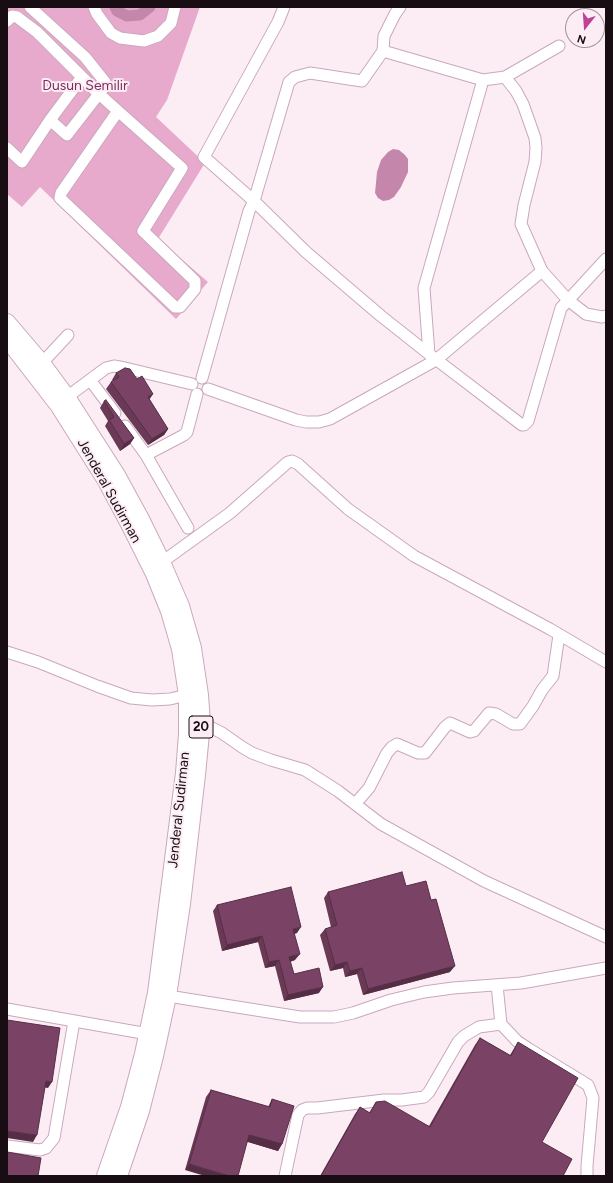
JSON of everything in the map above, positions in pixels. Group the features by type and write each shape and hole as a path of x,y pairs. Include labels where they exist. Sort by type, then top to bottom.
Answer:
{"highway":[{"name":"20","path":"7,322 42,363 63,401 117,475 162,562 181,606 193,648 200,695 202,723 182,904 168,996 141,1111 119,1176"},
{"name":"Jenderal Sudirman","path":"7,339 63,401 130,526 154,574 169,611 180,650 186,695 187,734 184,773 156,993 148,1034 129,1107 105,1176"}],"street":[{"path":"30,7 85,57 104,80 105,86 67,134 50,120"},
{"path":"94,7 111,34 120,38 144,42 158,36 171,23 175,7"},
{"path":"284,7 278,22 204,157 254,201 306,252 381,316 494,405 522,425 528,421 561,308 606,259"},
{"path":"202,378 249,211 254,201 288,82 295,77 310,73 362,81 383,51 384,36 400,7"},
{"path":"7,21 12,16 17,17 48,42 98,93 182,168 143,231 195,281 196,289 180,307 175,307 60,198 61,193 118,111"},
{"path":"383,51 484,80 505,77 559,46"},
{"path":"7,148 22,162 50,120 82,77"},
{"path":"505,77 520,98 535,138 535,162 524,205 521,224 542,271 568,300 586,314 602,317 606,316"},
{"path":"432,357 424,288 484,80"},
{"path":"208,388 296,420 319,422 330,419 432,357 542,271"},
{"path":"42,363 68,335"},
{"path":"63,401 106,368 118,366 192,384"},
{"path":"197,394 193,391 192,384 197,378 202,378"},
{"path":"197,394 205,393 208,388 206,381 202,378"},
{"path":"90,380 146,455 188,528"},
{"path":"146,455 187,432 197,394"},
{"path":"162,562 230,513 288,462 292,461 298,464 348,509 414,556 606,662"},
{"path":"355,804 369,788 386,753 397,744 418,753 424,753 450,723 470,732 474,731 489,713 496,714 513,724 520,724 553,676 559,635"},
{"path":"7,652 38,662 96,686 131,698 152,700 170,699 186,695"},
{"path":"202,723 222,733 252,752 271,760 306,770 325,782 381,824 484,881 606,937"},
{"path":"168,996 270,1013 323,1018 345,1016 391,1000 424,992 539,980 606,968"},
{"path":"496,985 501,1024 517,1041 588,1085 593,1098 587,1176"},
{"path":"7,1009 148,1034"},
{"path":"7,1146 40,1150 46,1148 54,1138 74,1021"},
{"path":"285,1176 299,1112 307,1108 424,1097 429,1092 458,1042 464,1036 479,1027 501,1024"}],"green space":[{"name":"Dusun Semilir","path":"7,7 200,7 167,100 156,117 205,163 158,239 208,282 176,319 40,187 22,207 7,194"}],"shaded area":[{"path":"393,149 399,150 408,159 408,172 401,187 394,197 383,201 378,198 375,193 377,172 381,160"}],"building":[{"path":"125,368 130,369 137,379 142,376 153,394 148,397 168,429 152,439 111,382 119,377 116,373"},
{"path":"106,400 134,438 124,444 109,420 114,417 104,401"},
{"path":"402,872 406,886 426,881 431,900 436,899 455,966 368,989 362,968 350,971 347,962 335,965 325,929 337,925 328,892"},
{"path":"291,887 301,927 293,929 300,954 289,957 294,974 319,968 323,987 288,995 279,960 269,962 262,936 227,945 217,905"},
{"path":"7,1020 60,1028 52,1082 46,1081 37,1135 7,1131"},
{"path":"480,1038 511,1056 518,1042 578,1078 542,1142 572,1159 563,1176 321,1176 360,1107 370,1113 376,1102 385,1101 430,1127"},
{"path":"211,1090 270,1107 272,1099 294,1106 282,1144 249,1135 238,1176 230,1176 189,1164"},
{"path":"7,1152 41,1158 38,1176 7,1176"}],"waterway":[{"path":"115,7 117,11 127,16 140,15 150,7"}]}
